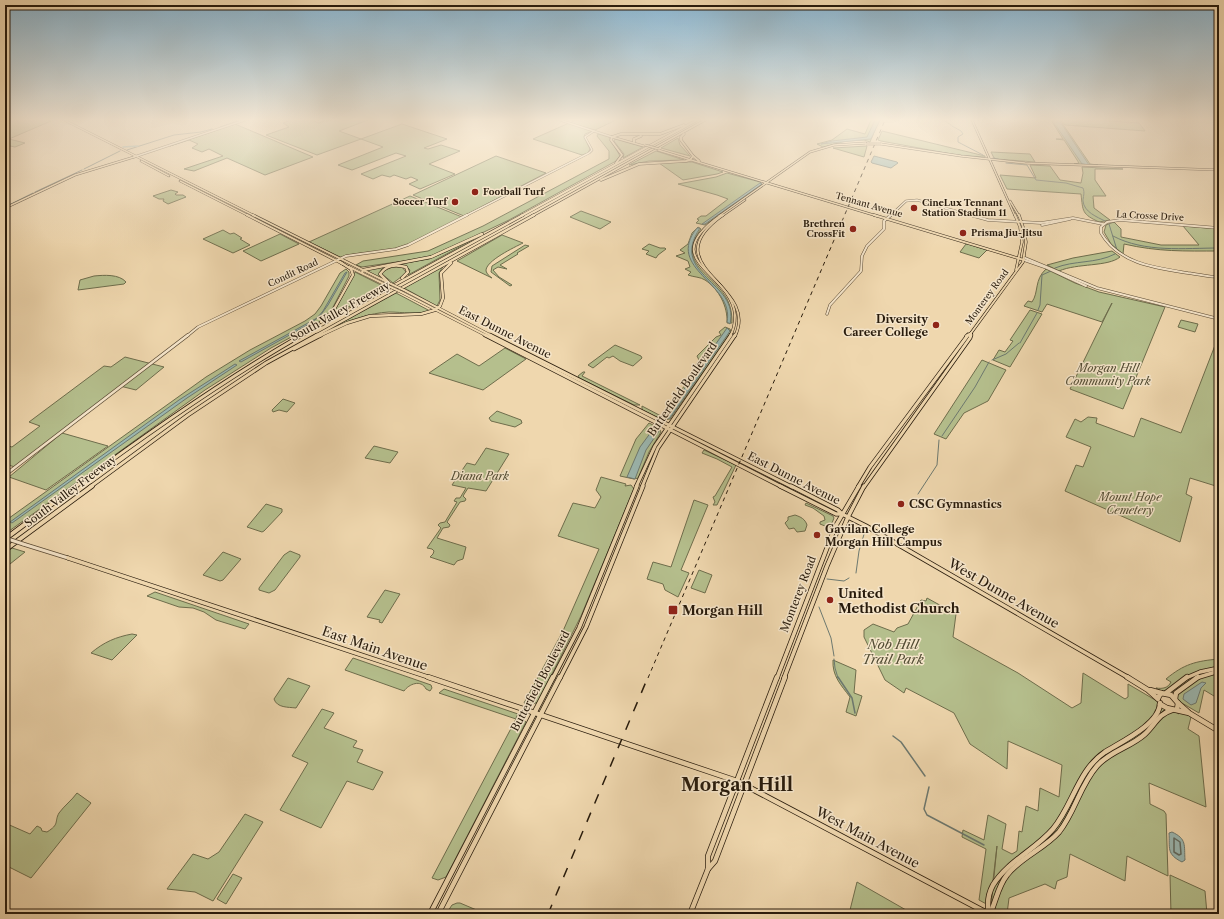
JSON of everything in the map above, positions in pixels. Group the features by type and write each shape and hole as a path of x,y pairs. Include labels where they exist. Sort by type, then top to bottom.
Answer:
{"highway":[{"path":"593,177 615,163"},
{"name":"South Valley Freeway","path":"5,538 194,401 284,345 618,163"},
{"name":"South Valley Freeway","path":"5,550 192,412 266,363 628,163"},
{"path":"579,190 637,164 649,163"},
{"path":"362,272 373,267 431,257 503,225"},
{"path":"266,363 357,319 378,315 424,314 436,309 443,300 440,277 442,271 446,266 472,248"},
{"path":"284,345 324,320 333,311 353,273 351,269 339,261"},
{"path":"370,298 405,276 408,269 404,266 398,265 384,269 381,276 387,284"}],"main road":[{"path":"5,208 75,175 115,163"},
{"name":"East Dunne Avenue","path":"146,163 401,292 487,332 513,347 669,427 715,453 836,514 842,514"},
{"name":"Tennant Avenue","path":"703,163 888,218"},
{"name":"Tennant Avenue","path":"706,163 768,183"},
{"name":"Butterfield Boulevard","path":"430,914 579,628 638,483 655,446 728,340 733,330 734,310 730,299 697,262 694,250 696,238 706,226 799,163"},
{"name":"Monterey Road","path":"991,163 1026,238 1024,259 1021,268 1016,270"},
{"name":"Butterfield Boulevard","path":"1035,163 1083,166 1219,170"},
{"name":"East Dunne Avenue","path":"195,188 271,225 339,261"},
{"name":"Tennant Avenue","path":"816,197 837,204 843,204"},
{"name":"Tennant Avenue","path":"843,204 844,208 848,207 888,218 1024,259"},
{"path":"259,221 271,225"},
{"name":"Monterey Road","path":"690,914 708,869 715,861 826,568 848,517 872,474 970,338 971,333 1016,270 1023,240 1020,223"},
{"name":"East Dunne Avenue","path":"387,284 404,290 529,359 720,451 838,510 842,514"},
{"name":"Monterey Road","path":"708,869 708,856 832,535 842,514 870,467 966,336 971,333"},
{"path":"500,343 513,347 515,351"},
{"path":"529,359 540,360"},
{"path":"556,372 574,377"},
{"path":"917,403 920,408"},
{"name":"Butterfield Boulevard","path":"438,914 586,627 656,452 669,427"},
{"path":"715,453 720,451"},
{"name":"West Dunne Avenue","path":"842,514 1148,690 1165,708 1174,710"},
{"name":"East Main Avenue","path":"68,558 177,593 737,781"},
{"path":"989,914 987,906 989,896 992,887 1002,871 1048,835 1062,815 1089,767 1101,755 1140,731 1160,708 1158,696 1172,691 1184,679 1196,673 1219,668"},
{"path":"1175,699 1176,693 1187,683 1200,676 1219,671"},
{"name":"West Dunne Avenue","path":"1148,690 1163,693"},
{"path":"1163,693 1175,699 1190,714 1219,731"},
{"path":"1174,710 1178,703"},
{"path":"989,914 993,909 999,889 1007,876 1016,866 1046,844 1059,832 1093,771 1105,759 1144,734 1161,714 1174,710 1190,714"},
{"name":"West Main Avenue","path":"737,781 989,914"}],"street":[{"name":"Condit Road","path":"5,475 198,327 351,255 396,249 411,243 568,163"},
{"path":"827,314 830,305 861,271 862,254 867,246 884,230 884,223 905,201 913,200 980,218 1000,221 1044,225 1075,219 1102,225"},
{"name":"La Crosse Drive","path":"1219,228 1126,220 1112,221 1102,225 1101,233 1107,244 1122,256 1136,263 1158,268 1219,277"},
{"path":"1024,259 1090,288 1219,319"},
{"path":"1024,259 1094,288 1181,310"},
{"path":"1142,301 1149,302"},
{"name":"East Main Avenue","path":"5,538 68,558"}],"green space":[{"path":"202,163 215,163 194,171 184,169"},
{"path":"238,163 297,163 265,175"},
{"path":"343,163 370,163 352,170 338,165"},
{"path":"389,163 432,163 429,164 455,174 420,189 409,184 418,180 411,177 406,179 394,175 390,177 382,175 373,179 361,174"},
{"path":"481,163 516,163 546,173 464,216 413,195"},
{"path":"602,163 613,163 509,220 436,255 362,267 356,265 363,261 428,251 483,226"},
{"path":"659,163 695,163 723,172 683,180"},
{"path":"1089,163 1098,165 1074,164"},
{"path":"1030,165 1050,166 1060,180 1081,183 1083,173 1082,167 1123,169 1095,169 1095,180 1106,196 1093,196 1094,208 1110,220 1099,222 1089,217 1084,212 1081,194 1007,189 1000,175 1036,178"},
{"path":"727,173 760,182 762,184 705,225 696,223 699,220 697,219 701,216 706,216 728,199 678,184 716,177"},
{"path":"171,190 178,192 175,194 176,195 183,195 186,197 168,204 163,201 164,199 159,199 153,196"},
{"path":"410,196 462,217 418,241 388,250 340,257 309,242"},
{"path":"581,211 611,222 600,229 570,217"},
{"path":"1114,222 1121,229 1121,237 1161,245 1199,245 1183,226 1219,229 1219,251 1160,250 1124,244 1123,254 1111,244 1104,232 1106,225"},
{"path":"698,227 701,229 694,241 692,251 694,259 699,267 721,290 727,299 731,311 732,323 727,323 726,311 722,299 714,288 703,279 688,275 691,272 685,269 690,267 688,261 676,256 685,253 680,250 688,244 692,233"},
{"path":"223,230 230,234 234,233 250,245 233,253 203,239"},
{"path":"280,234 299,244 261,261 243,251"},
{"path":"502,235 523,243 490,263 486,271 492,278 457,261"},
{"path":"474,239 408,275 410,270 406,266 388,266 429,259"},
{"path":"649,244 666,249 656,258 646,254 649,251 642,249"},
{"path":"966,244 987,250 979,258 960,252"},
{"path":"525,245 529,246 500,265 507,269 498,267 493,270 499,277 512,285 510,286 491,272 492,266"},
{"path":"1112,251 1120,257 1100,264 1074,267 1059,271 1047,265 1073,258"},
{"path":"444,265 439,273 440,300 437,306 404,288"},
{"path":"387,266 380,272 379,277 365,270"},
{"path":"393,267 402,267 406,272 393,283 382,274 385,270"},
{"path":"346,269 349,272 349,276 331,311 319,322 271,348 205,390 5,534 5,521 206,377 250,350 305,321 315,314 340,273"},
{"name":"Morgan Hill Community Park","path":"1046,269 1075,283 1099,292 1165,307 1123,409 1070,389 1112,303 1102,322 1047,304 1042,312 1024,306 1028,301 1032,302 1040,277"},
{"path":"355,272 385,287 332,316"},
{"path":"94,276 115,276 126,282 124,284 78,290 80,280"},
{"path":"396,293 430,311 420,313 389,312 374,314 334,327"},
{"path":"1030,310 1042,314 1010,367 993,360 999,350 1005,352 1013,341 1010,340"},
{"path":"1181,320 1198,324 1195,332 1178,327"},
{"path":"725,327 730,329 731,332 670,419 663,420 642,410 642,406 661,416 710,353 696,370 693,369 699,360 697,356 716,337 721,335 719,332"},
{"name":"Mount Hope Cemetery","path":"1219,335 1219,487 1190,478 1186,494 1192,497 1180,542 1065,491 1076,465 1083,467 1091,447 1066,437 1075,419 1081,422 1088,417 1097,418 1096,423 1134,437 1141,418 1181,433"},
{"path":"615,345 641,356 642,358 633,366 620,361 613,356 609,358 607,357 593,368 588,365"},
{"path":"505,348 526,359 483,390 429,373 457,354 479,366"},
{"path":"125,357 164,367 136,390 120,386 15,467 5,464 5,445 12,447 40,426 29,422 104,366 111,367"},
{"path":"982,360 1006,370 988,401 964,413 946,439 934,434"},
{"path":"585,372 582,376 640,405 634,405 579,378 578,376"},
{"path":"283,399 295,403 287,412 279,410 273,412 272,410"},
{"path":"497,411 521,420 522,423 515,427 491,421 489,418"},
{"path":"649,423 659,428 661,432 649,452 638,478 634,479 620,476 636,439"},
{"path":"62,433 108,446 46,490 9,477"},
{"path":"374,446 398,452 390,463 365,458"},
{"name":"Diana Park","path":"486,448 509,454 486,491 468,488 463,496 466,499 465,501 460,502 447,522 450,525 449,527 443,528 437,538 466,547 463,559 457,561 454,565 430,557 434,551 427,548 441,528 438,525 445,522 457,502 454,501 456,498 460,498 466,488 452,485 467,463 475,465"},
{"path":"704,450 736,465 717,505 713,505 715,502 713,497 732,467 702,453"},
{"path":"601,477 626,484 625,486 631,485 634,489 581,616 538,702 531,705 524,703 563,631 599,549 558,536 573,503 595,508 601,497 596,490"},
{"path":"694,500 708,505 681,570 689,573 678,597 665,590 663,584 647,579 653,562 671,567"},
{"path":"806,503 833,516 834,518 830,528 820,524 820,522 825,520 824,516 813,508 805,505"},
{"path":"266,504 282,509 282,512 262,532 247,527"},
{"path":"795,515 801,517 805,521 807,525 805,531 797,532 794,528 789,529 785,523 788,520 788,517"},
{"path":"12,548 25,552 5,568 5,554"},
{"path":"290,551 300,555 300,557 275,590 269,593 259,590 284,555"},
{"path":"223,552 241,559 223,580 220,581 203,575"},
{"path":"699,570 712,575 705,593 691,588"},
{"path":"385,590 400,594 382,623 379,622 380,620 367,617"},
{"path":"155,592 249,624 245,629 216,620 204,612 193,608 179,607 147,596"},
{"name":"Nob Hill Trail Park","path":"927,598 956,614 953,637 1018,673 1072,708 1081,703 1083,673 1125,699 1128,697 1128,684 1179,714 1182,711 1191,717 1188,729 1199,736 1206,807 1149,783 1150,804 1164,811 1166,814 1168,876 1127,856 1125,881 1070,854 1067,877 1057,881 1055,889 1045,884 1009,898 1007,914 991,907 997,846 990,906 979,900 986,849 962,837 963,830 984,840 988,815 1006,824 1002,849 1012,854 1017,851 1019,831 1022,832 1026,806 1038,811 1040,788 1059,797 1062,765 1008,741 1007,769 970,744 954,713 906,688 904,693 885,680 864,637 864,630 873,624 894,632 897,628 908,624 921,600 926,601"},
{"path":"132,634 137,635 112,660 91,653 110,640"},
{"path":"353,658 431,685 432,688 430,691 418,683 409,686 404,691 345,670"},
{"path":"1219,659 1219,699 1204,690 1199,713 1156,688 1167,687 1171,682 1166,679 1191,664"},
{"path":"833,660 856,670 854,693 862,696 856,716 846,712 850,697 836,676"},
{"path":"288,678 310,686 296,708 280,706 274,699"},
{"path":"444,689 518,714 516,718 520,717 526,722 446,877 438,880 432,878 516,719 439,693"},
{"path":"322,709 334,713 324,728 357,741 353,747 363,750 357,762 383,772 373,790 347,781 321,828 280,810 308,763 292,756"},
{"path":"77,793 91,803 31,878 5,865 5,823 30,834 37,826 41,828 42,831 47,832 54,827 59,813"},
{"path":"245,814 263,822 213,901 195,892 167,889 193,854 208,859 219,852"},
{"path":"233,874 242,878 226,904 217,899"},
{"path":"1170,875 1205,891 1207,914 1171,914"},
{"path":"857,882 913,914 849,914"},
{"path":"457,903 486,914 475,911 473,914 462,914 461,911 457,914 446,914 452,905"}],"water":[{"path":"872,163 898,163 891,168"},
{"path":"1081,163 1088,163 1089,165"},
{"path":"760,183 762,184 705,224 702,224"},
{"path":"697,228 700,228 693,244 693,257 698,268 725,298 730,309 730,324 727,322 727,308 721,297 694,265 689,254 689,242"},
{"path":"347,272 320,316 311,323 241,362 239,361 317,318 323,311"},
{"path":"727,328 730,331 670,418 663,419"},
{"path":"235,364 237,365 187,398 12,523 10,522 179,400"},
{"path":"657,427 659,431 646,450 635,479 627,477 640,447 654,428"},
{"path":"1202,682 1206,683 1201,688 1196,703 1191,705 1183,699 1184,694"},
{"path":"1172,832 1180,837 1184,843 1185,860 1182,862 1173,856 1169,847 1169,833"}],"waterway":[{"path":"84,169 96,163"},
{"path":"1006,163 1027,165 1036,180 1066,183 1083,188 1084,205 1091,214 1105,221"},
{"path":"35,192 82,170"},
{"path":"5,207 33,193"},
{"path":"1109,224 1117,250"},
{"path":"1113,236 1138,245 1151,247 1179,249 1219,248"},
{"path":"1055,268 1100,259 1115,254"},
{"path":"1038,310 1040,305 1042,275 1051,271"},
{"path":"1020,343 1037,313"},
{"path":"992,360 1006,354 1019,343"},
{"path":"942,436 975,387 989,362"},
{"path":"918,494 937,465 939,440"},
{"path":"856,573 859,551 865,531"},
{"path":"827,579 844,581 849,578"},
{"path":"819,607 831,638 834,656"},
{"path":"834,659 838,678"},
{"path":"838,677 852,698 855,713"},
{"path":"893,736 901,742 925,776"},
{"path":"929,787 924,809 927,815 984,845"}],"railway":[{"path":"648,678 867,163"},
{"path":"548,914 648,677"}],"place":[{"name":"Football Turf","path":"475,192"},
{"name":"Soccer Turf","path":"455,202"},
{"name":"CineLux Tennant Station Stadium 11","path":"914,208"},
{"name":"Brethren CrossFit","path":"853,229"},
{"name":"Prisma Jiu-Jitsu","path":"963,233"},
{"name":"Diversity Career College","path":"936,325"},
{"name":"CSC Gymnastics","path":"901,504"},
{"name":"Gavilan College Morgan Hill Campus","path":"817,535"},
{"name":"United Methodist Church","path":"830,600"},
{"name":"Morgan Hill","path":"673,610"}],"district":[{"name":"Morgan Hill","path":"737,785"}]}
